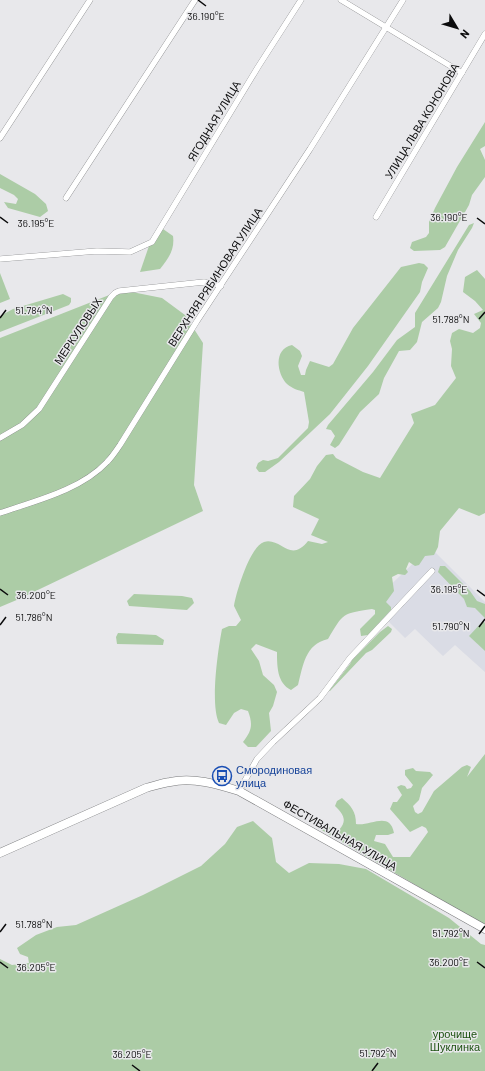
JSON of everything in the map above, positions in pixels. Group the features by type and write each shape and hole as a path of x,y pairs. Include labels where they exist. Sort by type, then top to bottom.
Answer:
{"main road":[{"name":"ФЕСТИВАЛЬНАЯ УЛИЦА","path":"0,853 146,788 171,781 198,780 218,784 239,791 485,929"}],"street":[{"path":"0,138 90,0"},
{"path":"66,198 195,0"},
{"name":"ЯГОДНАЯ УЛИЦА","path":"0,259 96,251 130,252 152,242 258,67 301,0"},
{"path":"341,0 385,28 462,73"},
{"name":"ВЕРХНЯЯ РЯБИНОВАЯ УЛИЦА","path":"0,513 67,490 86,479 106,463 120,445 310,149 403,0"},
{"name":"УЛИЦА ЛЬВА КОНОНОВА","path":"376,217 485,34"},
{"name":"МЕРКУЛОВЫХ","path":"0,438 22,425 39,409 115,293 119,291 204,282 221,286"},
{"path":"239,791 257,759 320,698 350,658 432,571"}],"shaded area":[{"path":"430,547 485,602 485,672 455,645 443,656 415,629 405,638 371,604"}],"green space":[{"path":"485,122 485,146 480,149 485,160 485,177 472,195 469,205 445,247 440,250 414,251 410,248 412,242 426,237 429,233 429,222 435,208 457,167"},
{"path":"0,174 35,194 46,204 48,211 40,217 8,208 4,202 16,204 18,199 14,195 0,188"},
{"path":"474,223 458,250 447,276 441,302 438,308 422,322 417,342 410,350 399,351 384,378 379,394 360,412 339,445 335,448 330,445 335,436 331,430 326,429 328,425 373,372 397,340 415,327 415,313 469,225"},
{"path":"163,229 173,236 172,250 166,262 160,269 140,272 150,243 157,231"},
{"path":"419,263 424,264 428,268 422,282 420,292 368,366 330,414 279,462 265,472 259,472 256,468 258,463 263,460 268,461 278,458 308,428 309,422 304,392 289,386 281,374 279,368 279,356 282,351 286,347 292,345 300,351 302,356 298,366 301,375 305,375 310,361 329,367 333,364 353,328 401,267"},
{"path":"477,270 485,279 485,513 479,516 459,508 440,531 438,547 434,555 425,556 419,565 415,566 409,562 406,569 408,572 405,575 398,574 392,577 394,591 386,602 391,607 391,610 368,635 361,636 360,629 375,614 375,610 372,609 355,612 345,616 337,624 328,639 314,646 310,651 306,657 298,685 291,690 286,687 280,679 277,652 256,644 251,649 259,661 263,675 274,685 277,692 273,706 269,713 271,731 256,747 248,747 243,742 251,727 251,720 248,711 241,709 234,713 226,725 219,723 215,703 217,663 222,629 229,626 236,626 241,620 234,606 244,571 254,552 259,545 264,542 270,541 291,550 296,550 308,541 322,544 328,542 311,535 319,519 293,507 294,496 310,479 317,466 326,455 333,454 336,458 363,472 380,478 414,423 411,414 435,405 456,378 451,366 452,349 450,341 452,333 459,329 473,333 480,328 481,323 474,314 483,310 475,301 463,292 465,277"},
{"path":"0,273 10,299 0,303"},
{"path":"122,290 162,298 185,315 203,343 194,485 203,511 0,607 0,338"},
{"path":"63,294 71,298 69,305 0,332 0,316 13,309"},
{"path":"440,566 445,566 470,591 477,601 485,604 485,618 475,608 467,607 464,599 438,572"},
{"path":"134,594 182,596 192,598 194,603 187,610 129,606 127,601"},
{"path":"483,621 485,623 485,651 469,636"},
{"path":"388,626 392,629 391,632 372,650 366,653 329,691 352,660"},
{"path":"118,633 156,635 164,640 163,645 117,644 116,637"},
{"path":"485,754 485,924 479,922 318,828 321,825 339,830 344,820 335,806 337,801 342,798 352,809 356,824 378,821 388,822 392,826 394,833 388,835 376,835 374,841 385,844 393,857 410,857 428,832 426,828 422,826 410,832 390,809 393,802 397,802 402,795 397,787 401,785 405,786 407,789 411,788 413,785 405,775 405,770 413,768 416,771 430,772 433,775 422,788 419,800 413,806 415,812 418,814 422,812 434,791 462,767 467,765 471,767 467,777"},
{"name":"урочище Шуклинка","path":"253,821 272,838 276,862 289,873 309,863 339,864 366,869 449,918 481,944 485,945 485,1071 0,1071 0,959 12,965 29,963 28,957 20,954 17,948 36,935 57,927 76,925 143,895 201,866 225,844 237,827"}],"place":[{"name":"Смородиновая улица","path":"222,776"}]}
